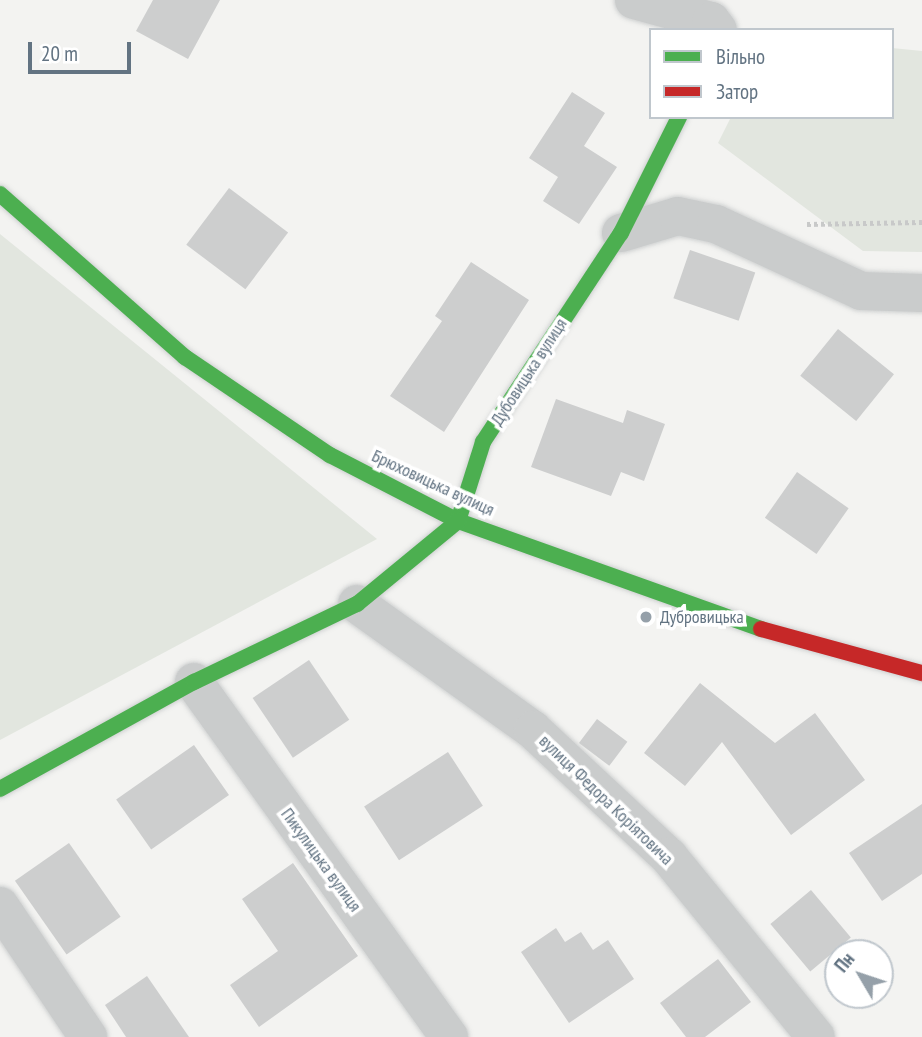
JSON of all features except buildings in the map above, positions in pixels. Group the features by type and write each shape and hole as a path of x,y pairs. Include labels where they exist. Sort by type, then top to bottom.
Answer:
{"main road":[{"name":"Дубовицька вулиця","path":"458,521 483,442 621,233 678,119"},
{"name":"Брюховицька вулиця","path":"0,194 185,357 330,455 458,521 813,647 922,673"},
{"path":"0,789 194,682 357,604 458,521"}],"street":[{"path":"634,0 711,21 716,28"},
{"path":"621,233 678,216 716,224 861,291 922,293"},
{"name":"вулиця Федора Коріятовича","path":"357,604 533,730 669,857 816,1037"},
{"name":"Пикулицька вулиця","path":"194,682 449,1037"},
{"path":"0,906 88,1037"}],"path":[{"path":"793,224 922,222"}],"shaded area":[{"path":"894,48 922,51 922,252 863,251 718,143 730,119 894,119"},
{"path":"0,234 377,539 0,740"}],"traffic: fast":[{"path":"458,521 483,442 621,233 678,119"},
{"path":"0,194 185,357 330,455 458,521 761,629"},
{"path":"0,789 194,682 357,604 458,521"}],"traffic: jam":[{"path":"761,629 922,673"}],"place":[{"name":"Дубровицька","path":"646,617"}]}
